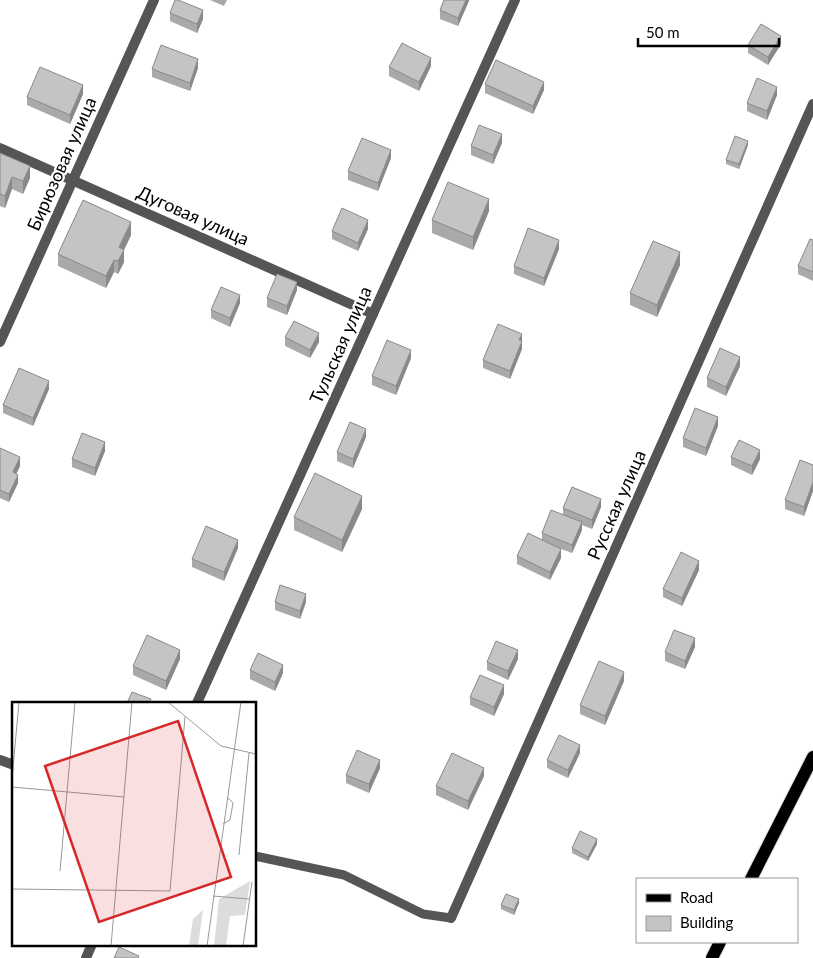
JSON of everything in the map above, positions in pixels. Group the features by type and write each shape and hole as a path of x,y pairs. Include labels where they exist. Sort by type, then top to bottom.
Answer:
{"main road":[{"path":"752,878 813,757"},
{"path":"712,958 720,943"}],"street":[{"name":"Бирюзовая улица","path":"0,342 154,0"},
{"name":"Тульская улица","path":"198,702 514,0"},
{"name":"Русская улица","path":"451,918 813,104"},
{"name":"Дуговая улица","path":"0,148 373,314"},
{"path":"0,760 12,764"},
{"path":"86,958 91,946"}],"lane":[{"path":"256,856 344,875 423,914 451,918"}],"building":[{"path":"175,0 203,10 197,24 170,13"},
{"path":"444,0 466,0 458,18 440,10"},
{"path":"761,24 781,36 768,57 748,45"},
{"path":"402,43 431,58 419,82 389,67"},
{"path":"161,45 198,59 190,83 152,69"},
{"path":"496,60 544,82 533,106 485,84"},
{"path":"40,67 83,85 70,115 27,97"},
{"path":"757,78 777,87 767,111 747,103"},
{"path":"479,125 502,134 493,155 471,146"},
{"path":"735,136 748,141 739,164 726,160"},
{"path":"362,138 391,150 378,183 348,171"},
{"path":"0,153 30,166 23,181 12,177 5,196 0,194"},
{"path":"448,182 489,199 473,237 432,220"},
{"path":"83,200 131,222 119,247 124,250 118,261 114,260 106,276 58,254"},
{"path":"342,208 368,220 358,243 332,231"},
{"path":"528,228 559,240 544,278 514,266"},
{"path":"810,239 813,240 813,272 798,266"},
{"path":"653,241 680,252 657,305 630,293"},
{"path":"277,274 297,282 287,306 267,298"},
{"path":"221,287 240,295 230,318 211,310"},
{"path":"294,321 319,333 310,350 285,337"},
{"path":"498,324 522,334 519,340 522,341 510,371 483,360"},
{"path":"387,340 411,350 396,386 372,376"},
{"path":"720,348 740,357 726,387 707,378"},
{"path":"19,368 49,381 33,418 3,405"},
{"path":"695,408 718,417 706,448 683,438"},
{"path":"350,422 366,429 353,459 337,452"},
{"path":"82,433 105,442 95,468 72,459"},
{"path":"739,440 760,450 752,466 731,457"},
{"path":"0,448 20,457 13,472 18,475 9,494 0,490"},
{"path":"800,460 813,465 813,482 804,507 785,500"},
{"path":"315,473 362,496 342,540 294,517"},
{"path":"572,487 601,499 592,520 563,508"},
{"path":"551,510 582,522 572,545 542,533"},
{"path":"206,526 238,540 224,572 192,559"},
{"path":"528,533 561,549 550,572 517,556"},
{"path":"681,552 699,561 682,598 663,589"},
{"path":"280,585 306,594 300,611 275,602"},
{"path":"674,630 695,638 685,661 665,652"},
{"path":"147,635 180,650 166,681 133,666"},
{"path":"496,641 518,650 508,671 487,662"},
{"path":"258,653 283,665 275,682 250,670"},
{"path":"599,661 624,672 605,716 580,705"},
{"path":"480,675 504,685 494,707 470,697"},
{"path":"132,692 151,699 150,702 127,702"},
{"path":"559,735 580,745 568,770 547,760"},
{"path":"357,750 380,760 369,784 346,775"},
{"path":"452,753 484,768 468,801 436,786"},
{"path":"580,831 597,839 588,857 572,848"},
{"path":"506,894 519,899 514,910 501,905"},
{"path":"119,947 139,956 138,958 114,958"}]}
